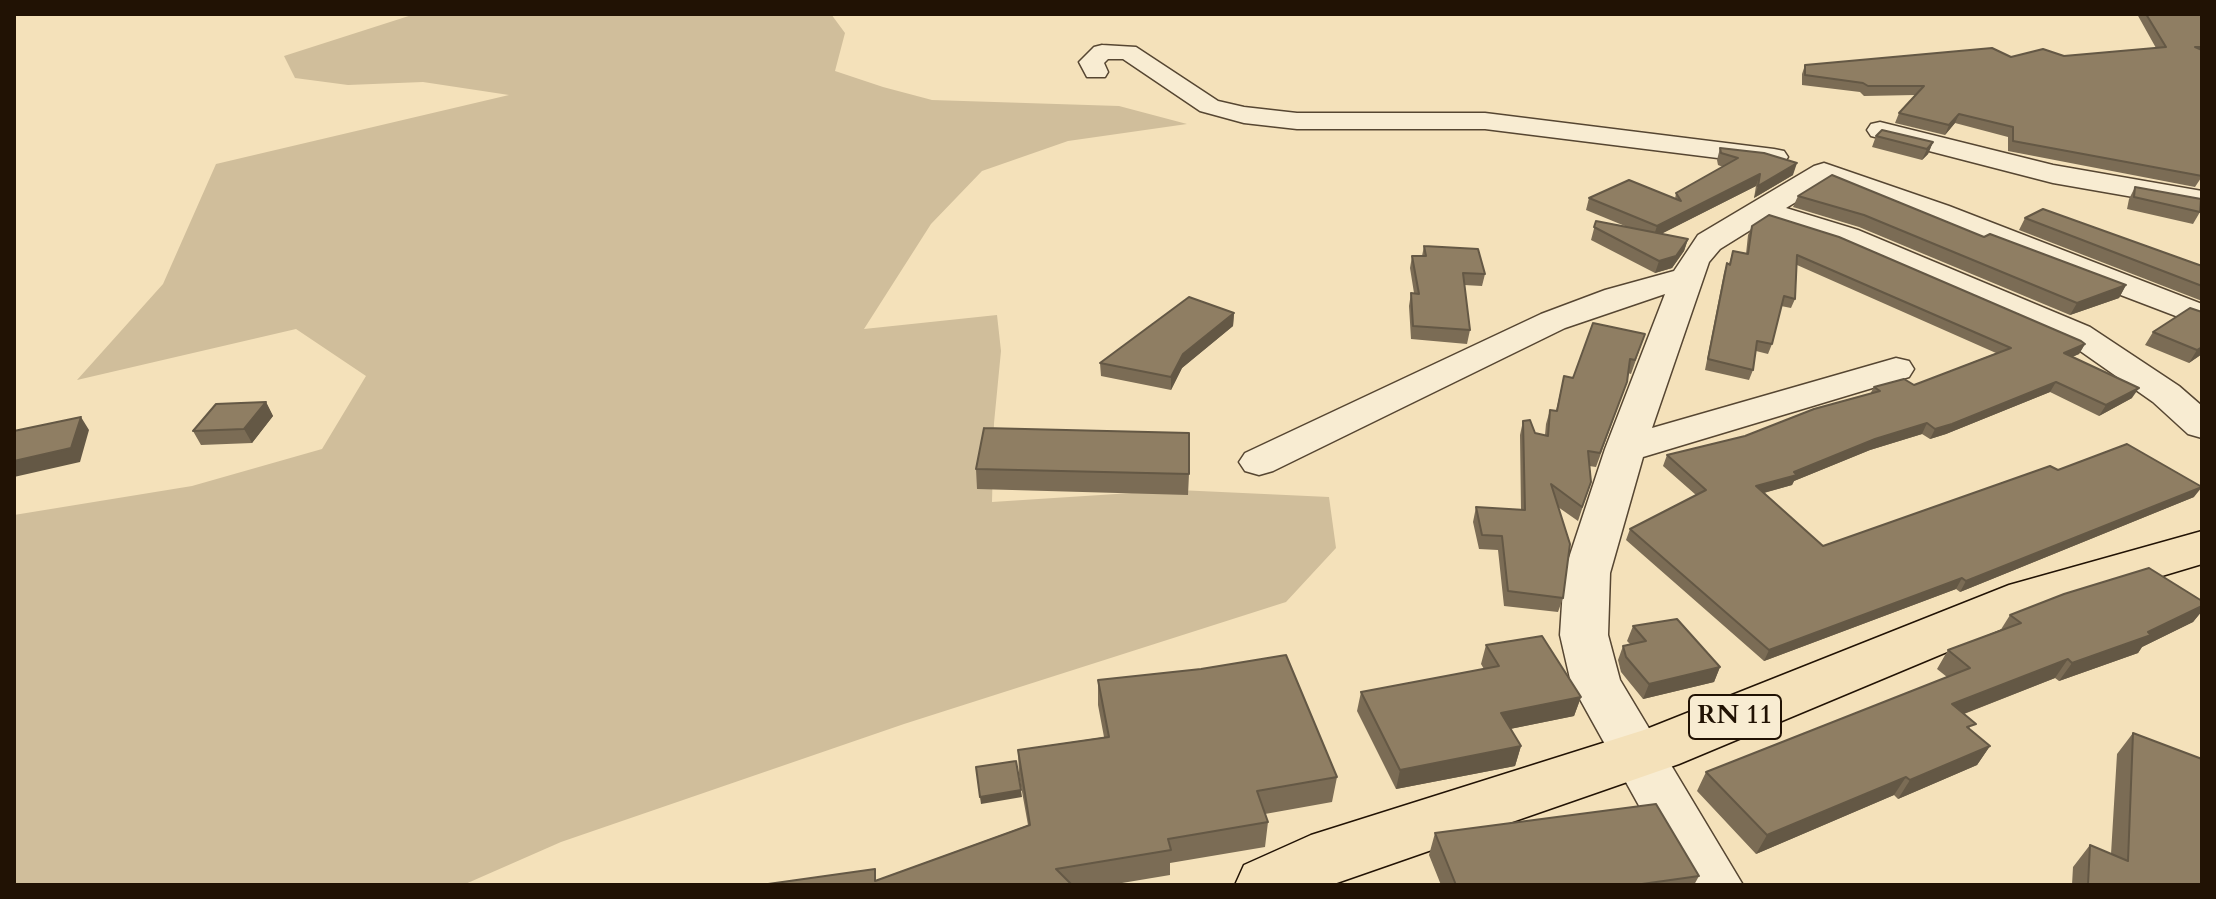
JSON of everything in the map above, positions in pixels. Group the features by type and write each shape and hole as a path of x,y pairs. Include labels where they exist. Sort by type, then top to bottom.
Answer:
{"main road":[{"name":"RN 11","path":"1267,885 1333,854 1635,755 2027,598 2202,547"}],"street":[{"path":"1096,72 1091,62 1102,52 1128,52 1209,106 1244,115 1297,121 1485,121 1764,154 1938,212 2202,316"},
{"path":"1880,130 2053,174 2202,200"},
{"path":"1714,885 1635,755 1596,683 1584,635 1587,573 1625,449 1694,260 1709,242 1824,172"},
{"path":"1762,210 1847,237 2078,334 2166,394 2202,426"},
{"path":"1259,462 1553,321 1617,297 1688,277"},
{"path":"1625,449 1896,369"}],"shaded area":[{"path":"415,14 831,14 845,33 835,71 883,87 932,100 1119,106 1187,124 1068,141 982,171 931,224 864,329 997,315 1001,351 994,423 992,502 1178,490 1329,497 1336,548 1286,602 904,724 561,842 463,885 14,885 14,515 192,486 322,449 366,376 296,329 77,380 163,284 216,164 509,95 423,82 348,85 295,78 284,56"}],"building":[{"path":"2146,14 2202,14 2202,47 2195,47 2202,50 2202,176 2013,141 2013,127 1959,114 1949,125 1899,113 1924,86 1868,86 1805,75 1805,65 1992,48 2011,57 2043,49 2064,56 2166,47"},
{"path":"1882,130 1933,142 1927,149 1876,136"},
{"path":"1720,148 1764,153 1797,163 1758,186 1760,174 1657,226 1589,198 1629,180 1681,201 1676,193 1738,158 1721,153"},
{"path":"1832,175 1984,237 1990,234 2126,285 2077,303 1864,215 1798,196"},
{"path":"2135,187 2201,199 2200,212 2134,197"},
{"path":"2043,209 2202,266 2202,286 2025,218"},
{"path":"1769,215 1839,237 2081,341 2085,344 2064,353 2139,388 2106,405 2056,382 1952,424 1935,429 1927,423 1875,439 1794,472 1797,475 1756,486 1823,546 2050,466 2058,470 2127,444 2202,487 1966,581 1962,578 1769,650 1630,529 1706,490 1667,455 1745,436 1814,409 1880,391 1874,387 1904,379 1914,385 2011,348 1797,255 1795,299 1784,296 1772,344 1757,341 1753,370 1708,359 1727,263 1730,265 1733,251 1748,254 1752,226"},
{"path":"1596,221 1688,239 1676,256 1659,261 1594,227"},
{"path":"1424,246 1478,249 1485,274 1463,273 1470,330 1413,326 1411,293 1419,294 1412,256 1426,256"},
{"path":"1189,297 1234,313 1183,354 1171,377 1100,363"},
{"path":"2190,308 2202,312 2202,347 2197,350 2153,332"},
{"path":"1593,323 1645,334 1635,360 1630,359 1627,382 1600,453 1588,451 1591,482 1582,507 1551,484 1570,544 1563,598 1508,591 1502,536 1482,535 1476,507 1525,510 1523,421 1530,420 1535,433 1548,436 1550,410 1557,411 1564,376 1573,378"},
{"path":"266,402 244,429 193,431 216,404"},
{"path":"81,417 71,448 14,461 14,431"},
{"path":"984,428 1189,433 1189,474 976,469"},
{"path":"2149,568 2202,601 2202,606 2148,632 2151,635 2072,663 2068,659 1952,704 1976,724 1967,727 1990,746 1767,835 1706,772 1970,668 1948,650 2021,623 2010,615 2064,594"},
{"path":"1677,619 1720,667 1649,684 1626,657 1623,646 1646,641 1633,626"},
{"path":"1542,636 1581,697 1501,713 1521,746 1400,770 1361,692 1499,666 1486,645"},
{"path":"1286,655 1337,777 1257,791 1268,822 1168,839 1171,850 1056,869 1072,885 761,885 875,869 875,881 1030,825 1018,750 1109,737 1098,680 1201,669"},
{"path":"2133,733 2202,759 2202,885 2088,885 2090,845 2128,861"},
{"path":"1016,761 1021,790 980,797 976,767"},
{"path":"1656,804 1699,876 1635,885 1456,885 1435,833"}]}
